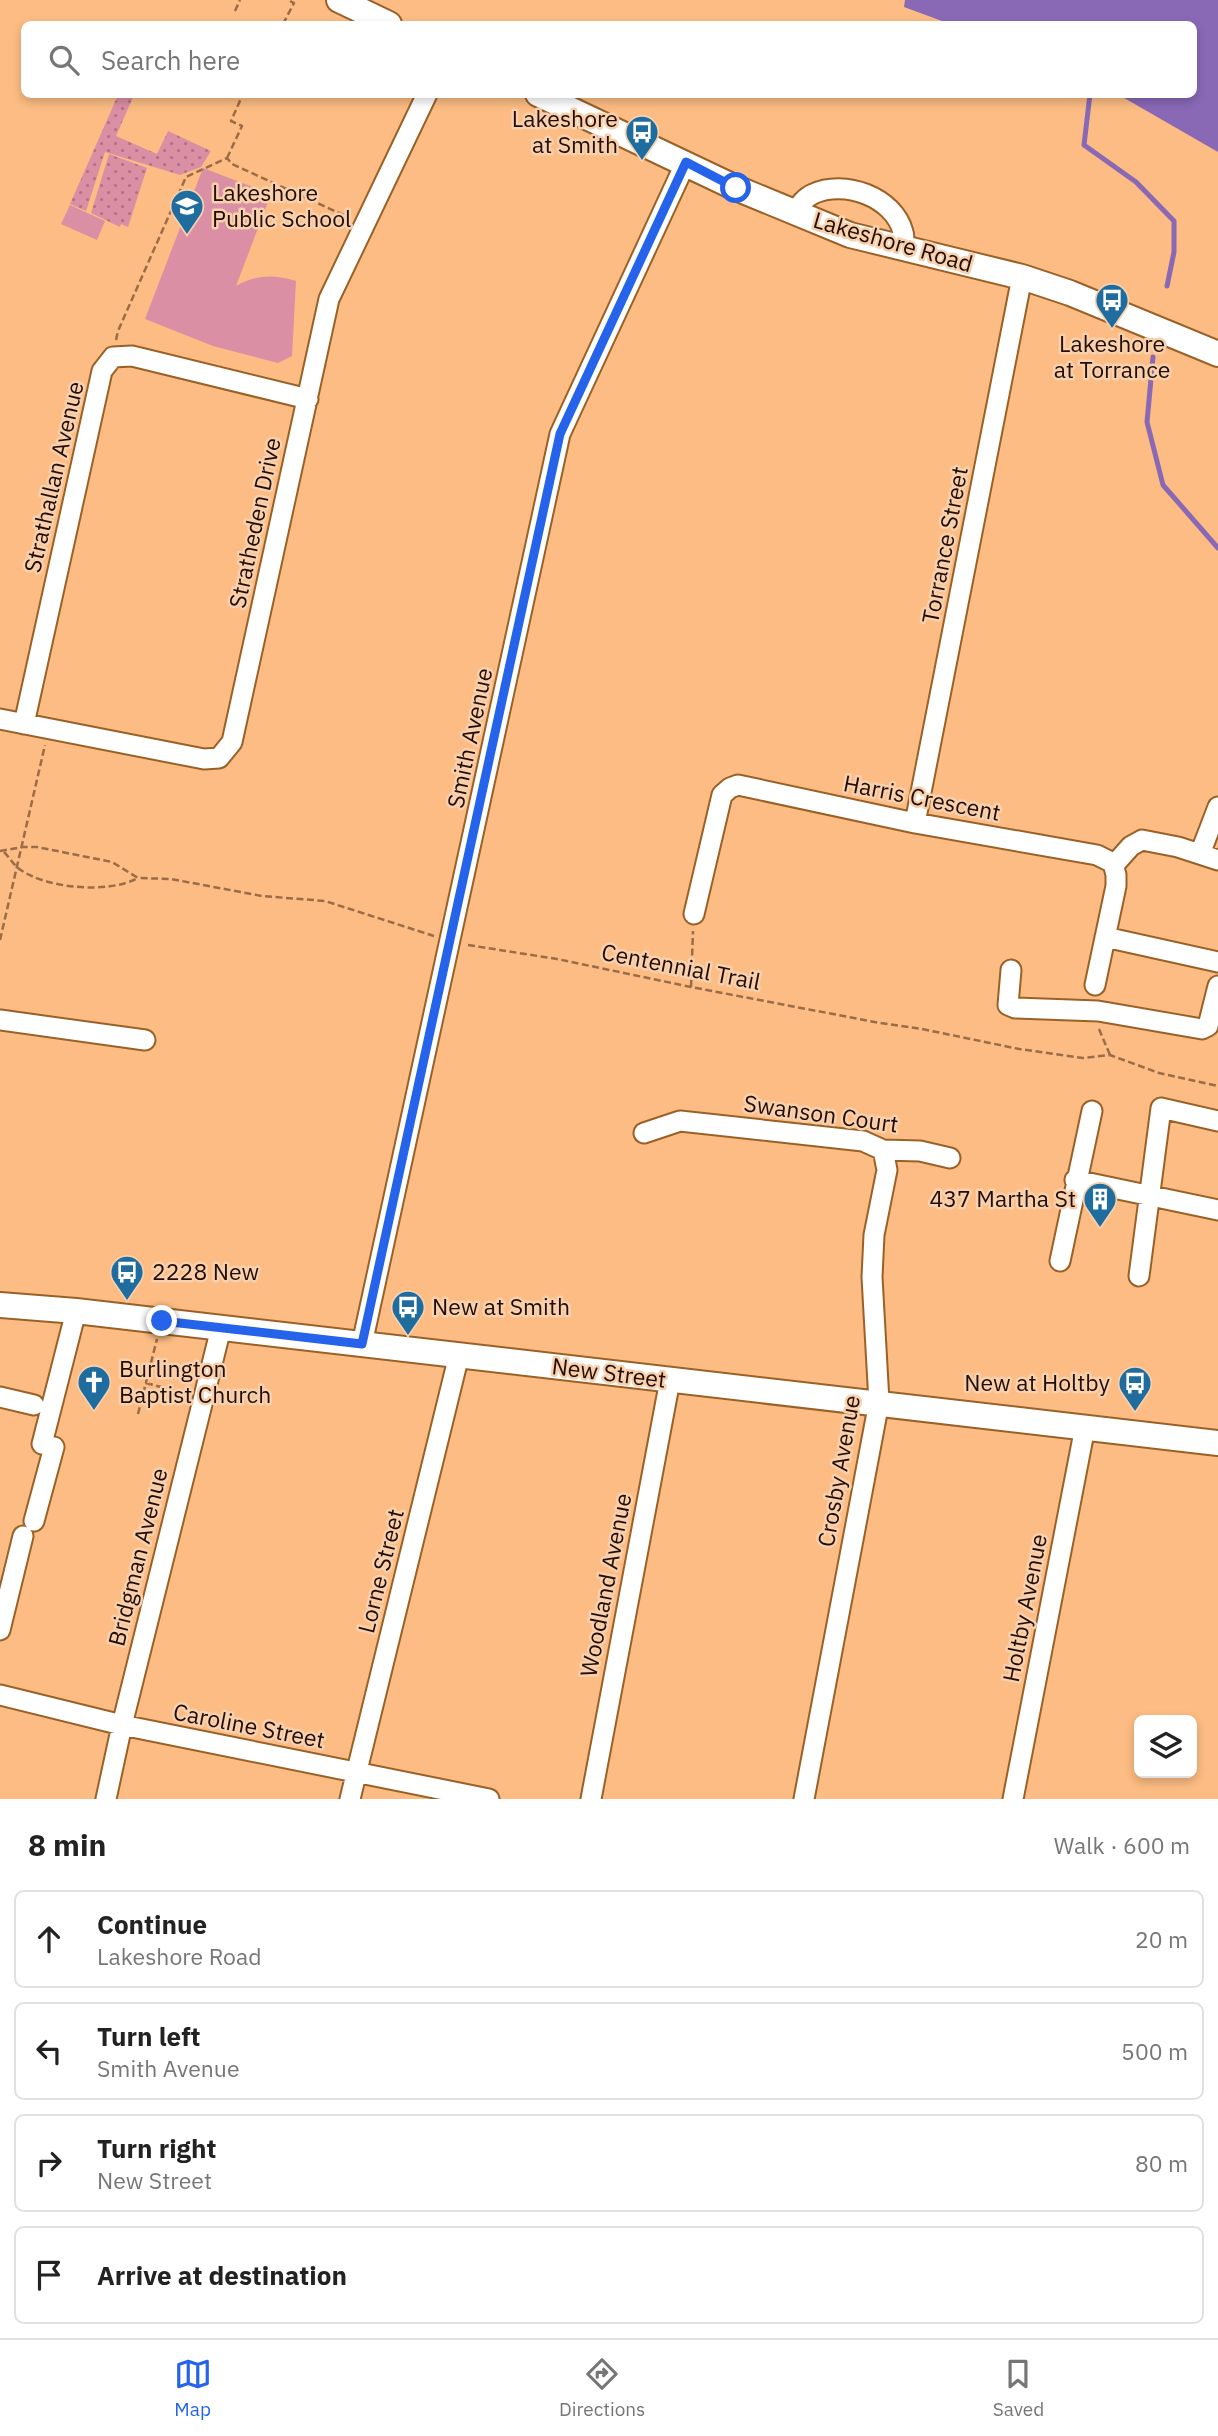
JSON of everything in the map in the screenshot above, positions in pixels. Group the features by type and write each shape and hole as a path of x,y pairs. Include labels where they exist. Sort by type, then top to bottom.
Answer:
{"main road":[{"path":"339,0 383,21"},
{"name":"Lakeshore Road","path":"547,98 794,213 850,235 1022,277 1070,293 1218,354"},
{"name":"New Street","path":"0,1305 76,1311 1218,1443"}],"street":[{"name":"Stratheden Drive","path":"0,719 48,731 204,759 219,758 232,742 329,299 425,98"},
{"name":"Smith Avenue","path":"362,1344 560,434 686,162"},
{"path":"794,213 805,199 815,193 834,189 866,195 881,202 893,213 904,232 904,248"},
{"name":"Torrance Street","path":"915,823 1022,277"},
{"path":"113,357 132,356 308,398"},
{"name":"Strathallan Avenue","path":"24,724 103,371 113,357"},
{"name":"Harris Crescent","path":"694,914 722,795 738,785 915,823 1097,855 1114,865"},
{"path":"1095,985 1115,886 1114,865 1131,846 1142,840 1209,857 1218,807"},
{"path":"1105,937 1218,962"},
{"path":"1011,970 1008,1005 1015,1008 1098,1011 1202,1029 1208,1026 1218,986"},
{"path":"0,1020 145,1040"},
{"path":"1139,1276 1161,1108 1218,1121"},
{"path":"1060,1261 1075,1180 1092,1111"},
{"name":"Swanson Court","path":"644,1133 680,1121 863,1141 883,1150 920,1151 950,1158"},
{"name":"Crosby Avenue","path":"804,1799 879,1402 872,1277 874,1235 887,1170 883,1150"},
{"path":"1075,1180 1218,1209"},
{"path":"0,1630 29,1529 76,1311"},
{"name":"Bridgman Avenue","path":"106,1799 220,1328"},
{"name":"Lorne Street","path":"350,1799 459,1355"},
{"name":"Woodland Avenue","path":"591,1799 670,1381"},
{"path":"0,1397 34,1405"},
{"name":"Holtby Avenue","path":"1013,1799 1084,1427"},
{"name":"Caroline Street","path":"0,1695 122,1725 489,1799"}],"path":[{"path":"235,11 240,0"},
{"path":"285,21 294,3 288,0"},
{"path":"113,357 118,331 186,177 227,158 242,127 231,121 241,98"},
{"path":"227,158 232,164 364,224"},
{"path":"0,940 48,731"},
{"name":"Centennial Trail","path":"138,878 125,885 105,888 51,883 17,868 2,851 23,846 112,862 138,878 171,879 262,895 325,901 450,941 557,959 1019,1049 1083,1058 1110,1055 1159,1073 1218,1086"},
{"path":"691,987 694,914"},
{"path":"138,1414 162,1321"},
{"path":"146,1383 203,1398"},
{"path":"159,1399 162,1387"}],"shaded area":[{"path":"905,0 1218,0 1218,152 1124,98 1197,98 1197,21 942,21 904,7"},
{"path":"117,98 133,98 116,136 157,154 168,131 211,151 201,167 180,175 105,152 86,211 70,204"},
{"path":"109,154 147,168 128,227 121,224 120,227 91,213"},
{"path":"203,168 271,194 236,286 265,277 296,281 292,356 278,363 213,346 145,319"},
{"path":"70,205 105,221 97,240 61,224"}],"waterway":[{"path":"1090,98 1084,145 1136,182 1174,221 1174,252 1167,286"},
{"path":"1153,357 1147,422 1163,485 1218,548"}],"place":[{"name":"Lakeshore at Smith","path":"642,162"},
{"name":"Lakeshore Public School","path":"187,236"},
{"name":"Lakeshore at Torrance","path":"1112,330"},
{"name":"437 Martha St","path":"1100,1229"},
{"name":"2228 New","path":"127,1302"},
{"name":"New at Smith","path":"408,1337"},
{"name":"Burlington Baptist Church","path":"94,1412"},
{"name":"New at Holtby","path":"1135,1413"}],"route":[{"path":"162,1321 362,1344 560,434 686,162 736,188"}]}
